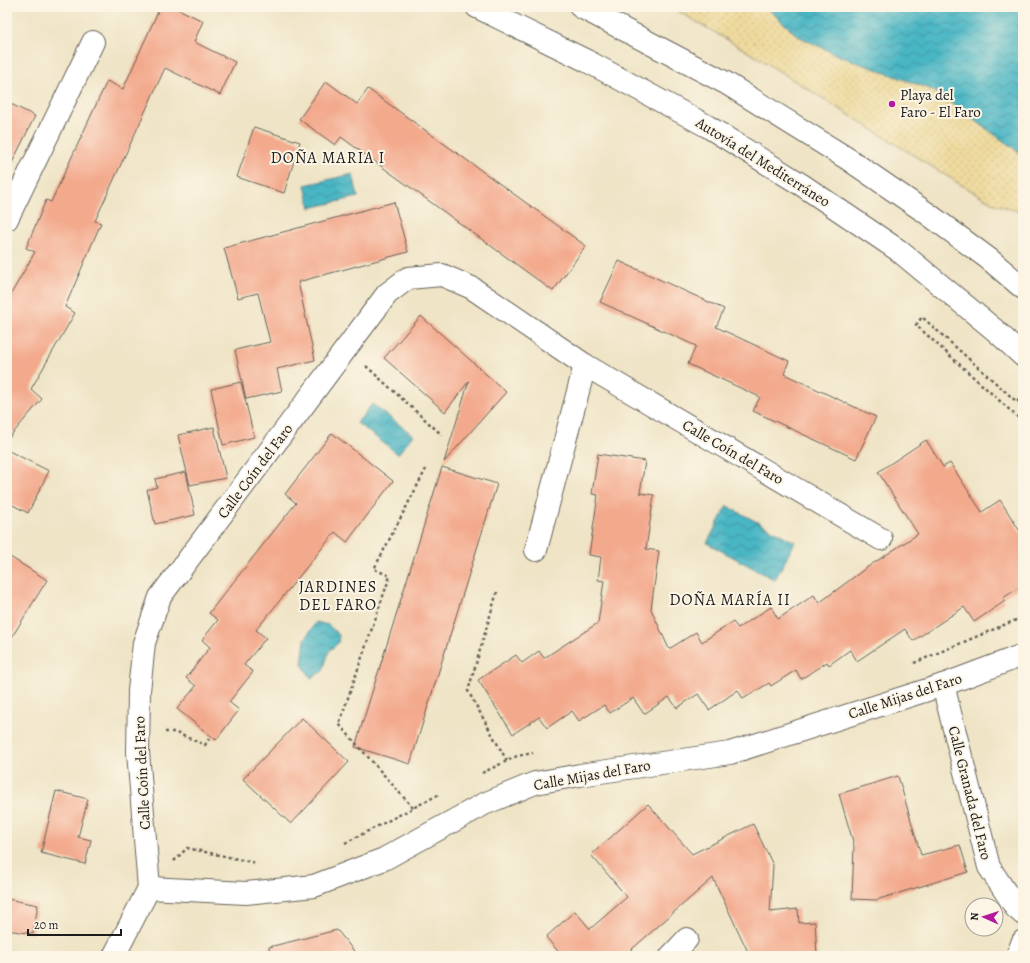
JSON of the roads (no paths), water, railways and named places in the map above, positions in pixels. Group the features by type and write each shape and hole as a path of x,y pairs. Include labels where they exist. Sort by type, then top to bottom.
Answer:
{"main road":[{"name":"Autovía del Mediterráneo","path":"477,7 587,61 707,126 802,185 898,250 996,331 1023,356"},
{"path":"581,7 726,83 848,159 928,214 989,259 1023,288"},
{"path":"7,219 93,42"},
{"name":"Calle Coín del Faro","path":"149,888 138,752 139,691 144,643 160,597 387,294 408,278 442,275 472,288 585,365 881,539"},
{"path":"536,550 585,365"},
{"name":"Calle Mijas del Faro","path":"149,888 246,893 314,886 384,859 484,804 535,783 730,753 942,685 1023,655"},
{"name":"Calle Granada del Faro","path":"942,685 989,866 1016,908 1023,914"},
{"path":"114,956 149,888"},
{"path":"671,956 687,938"},
{"path":"1017,956 1023,940"}],"water":[{"path":"766,7 1023,7 1023,155 933,90 837,55 798,36"},
{"path":"353,174 358,197 310,208 305,185"},
{"path":"372,404 413,435 398,454 357,423"},
{"path":"727,506 795,542 775,580 707,543"},
{"path":"316,622 328,625 339,635 338,643 329,651 323,671 311,678 302,664 305,639"}],"place":[{"name":"Playa del Faro - El Faro","path":"892,104"}],"district":[{"name":"DOÑA MARIA I","path":"328,158"},
{"name":"JARDINES DEL FARO","path":"338,596"},
{"name":"DOÑA MARÍA II","path":"730,600"}]}
